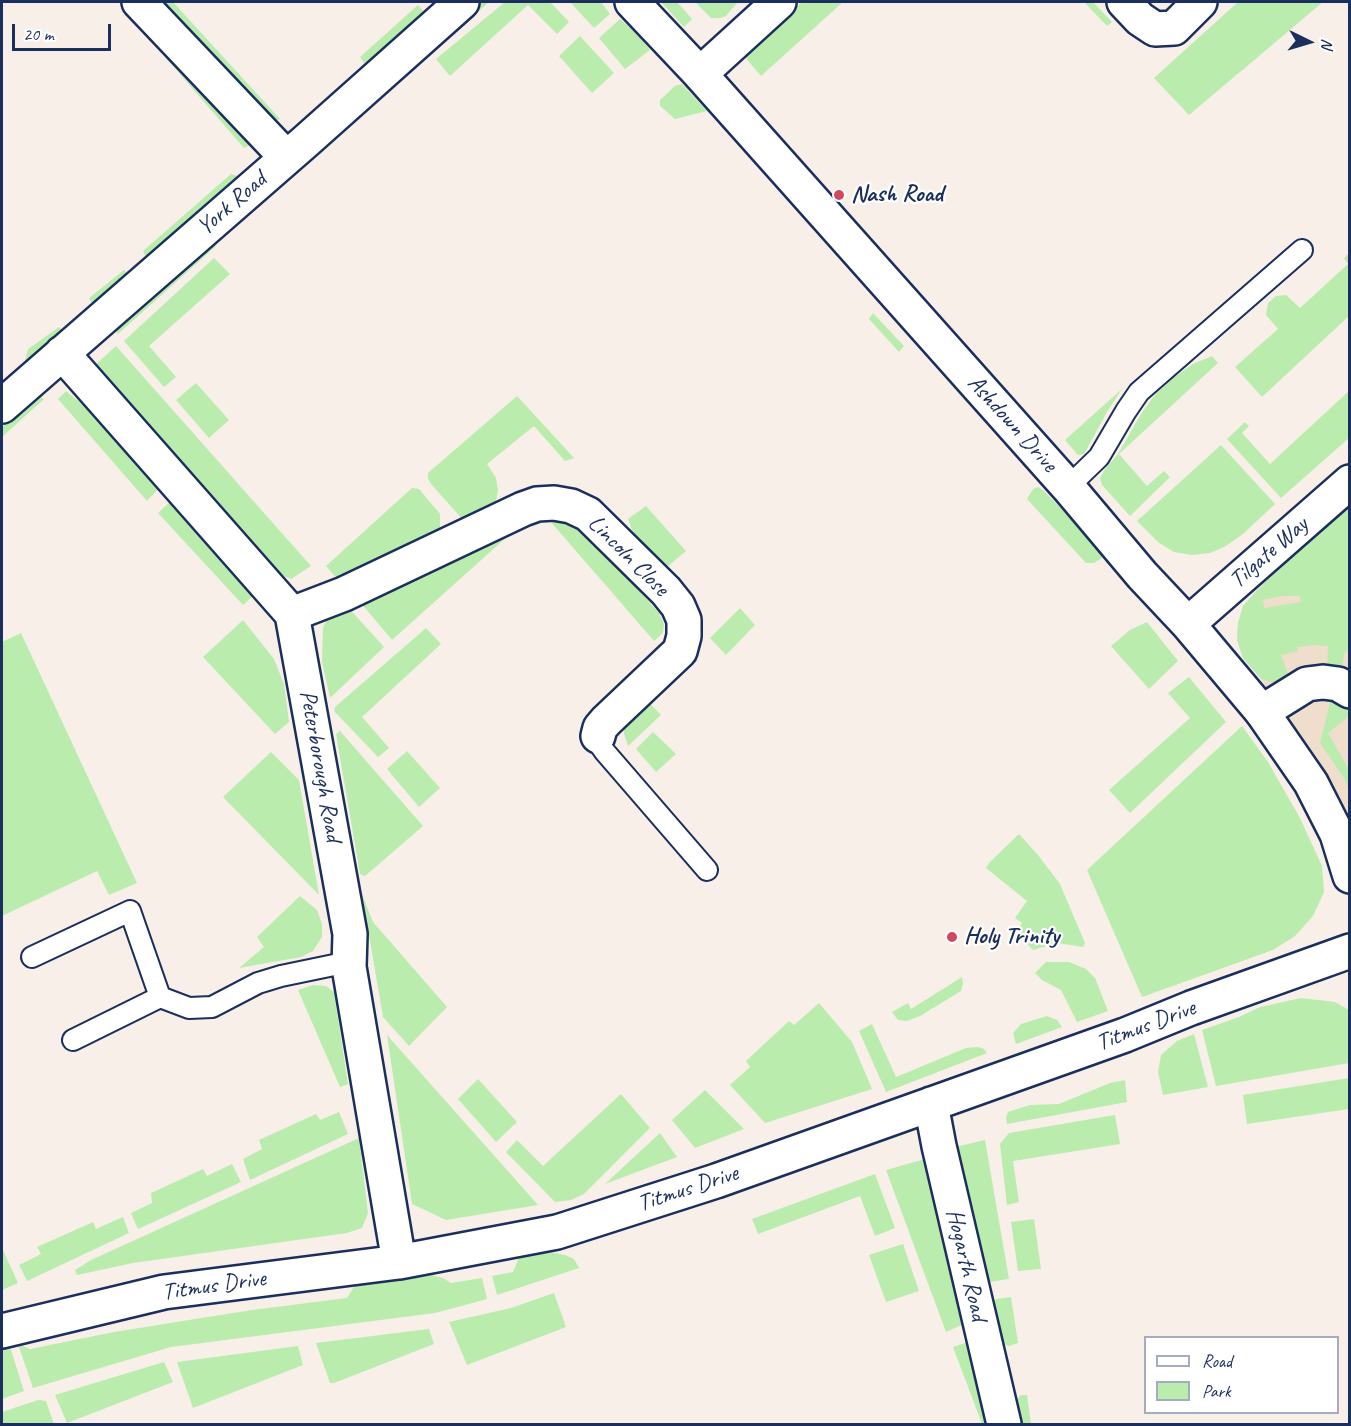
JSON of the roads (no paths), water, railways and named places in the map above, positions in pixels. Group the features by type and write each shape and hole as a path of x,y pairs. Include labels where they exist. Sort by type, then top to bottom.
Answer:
{"street":[{"path":"139,2 286,157"},
{"name":"York Road","path":"2,406 462,2"},
{"name":"Ashdown Drive","path":"632,2 700,74 1068,487 1262,712 1311,783 1337,834 1350,876"},
{"path":"700,74 779,2"},
{"path":"1124,2 1140,19 1155,29 1174,28 1200,2"},
{"path":"62,354 292,614"},
{"name":"Tilgate Way","path":"1188,624 1350,482"},
{"name":"Lincoln Close","path":"292,614 344,594 523,509 537,504 554,503 571,506 588,514 666,591 678,606 684,620 684,636 680,651 606,721 600,728 598,736"},
{"name":"Peterborough Road","path":"292,614 350,934 349,968 399,1262"},
{"path":"1262,712 1307,684 1323,682 1338,684 1350,691"},
{"name":"Titmus Drive","path":"2,1331 164,1292 399,1262 557,1232 716,1181 1125,1035 1191,1008 1350,951"},
{"name":"Hogarth Road","path":"932,1104 939,1146 1004,1425"}],"lane":[{"path":"1068,487 1099,457 1139,392 1302,250"},
{"path":"598,736 605,752 707,870"},
{"path":"32,957 130,911 160,998"},
{"path":"73,1040 160,998 189,1008 212,1007 258,983 334,965 349,968"}],"place":[{"name":"Nash Road","path":"839,195"},
{"name":"Holy Trinity","path":"952,937"}]}
